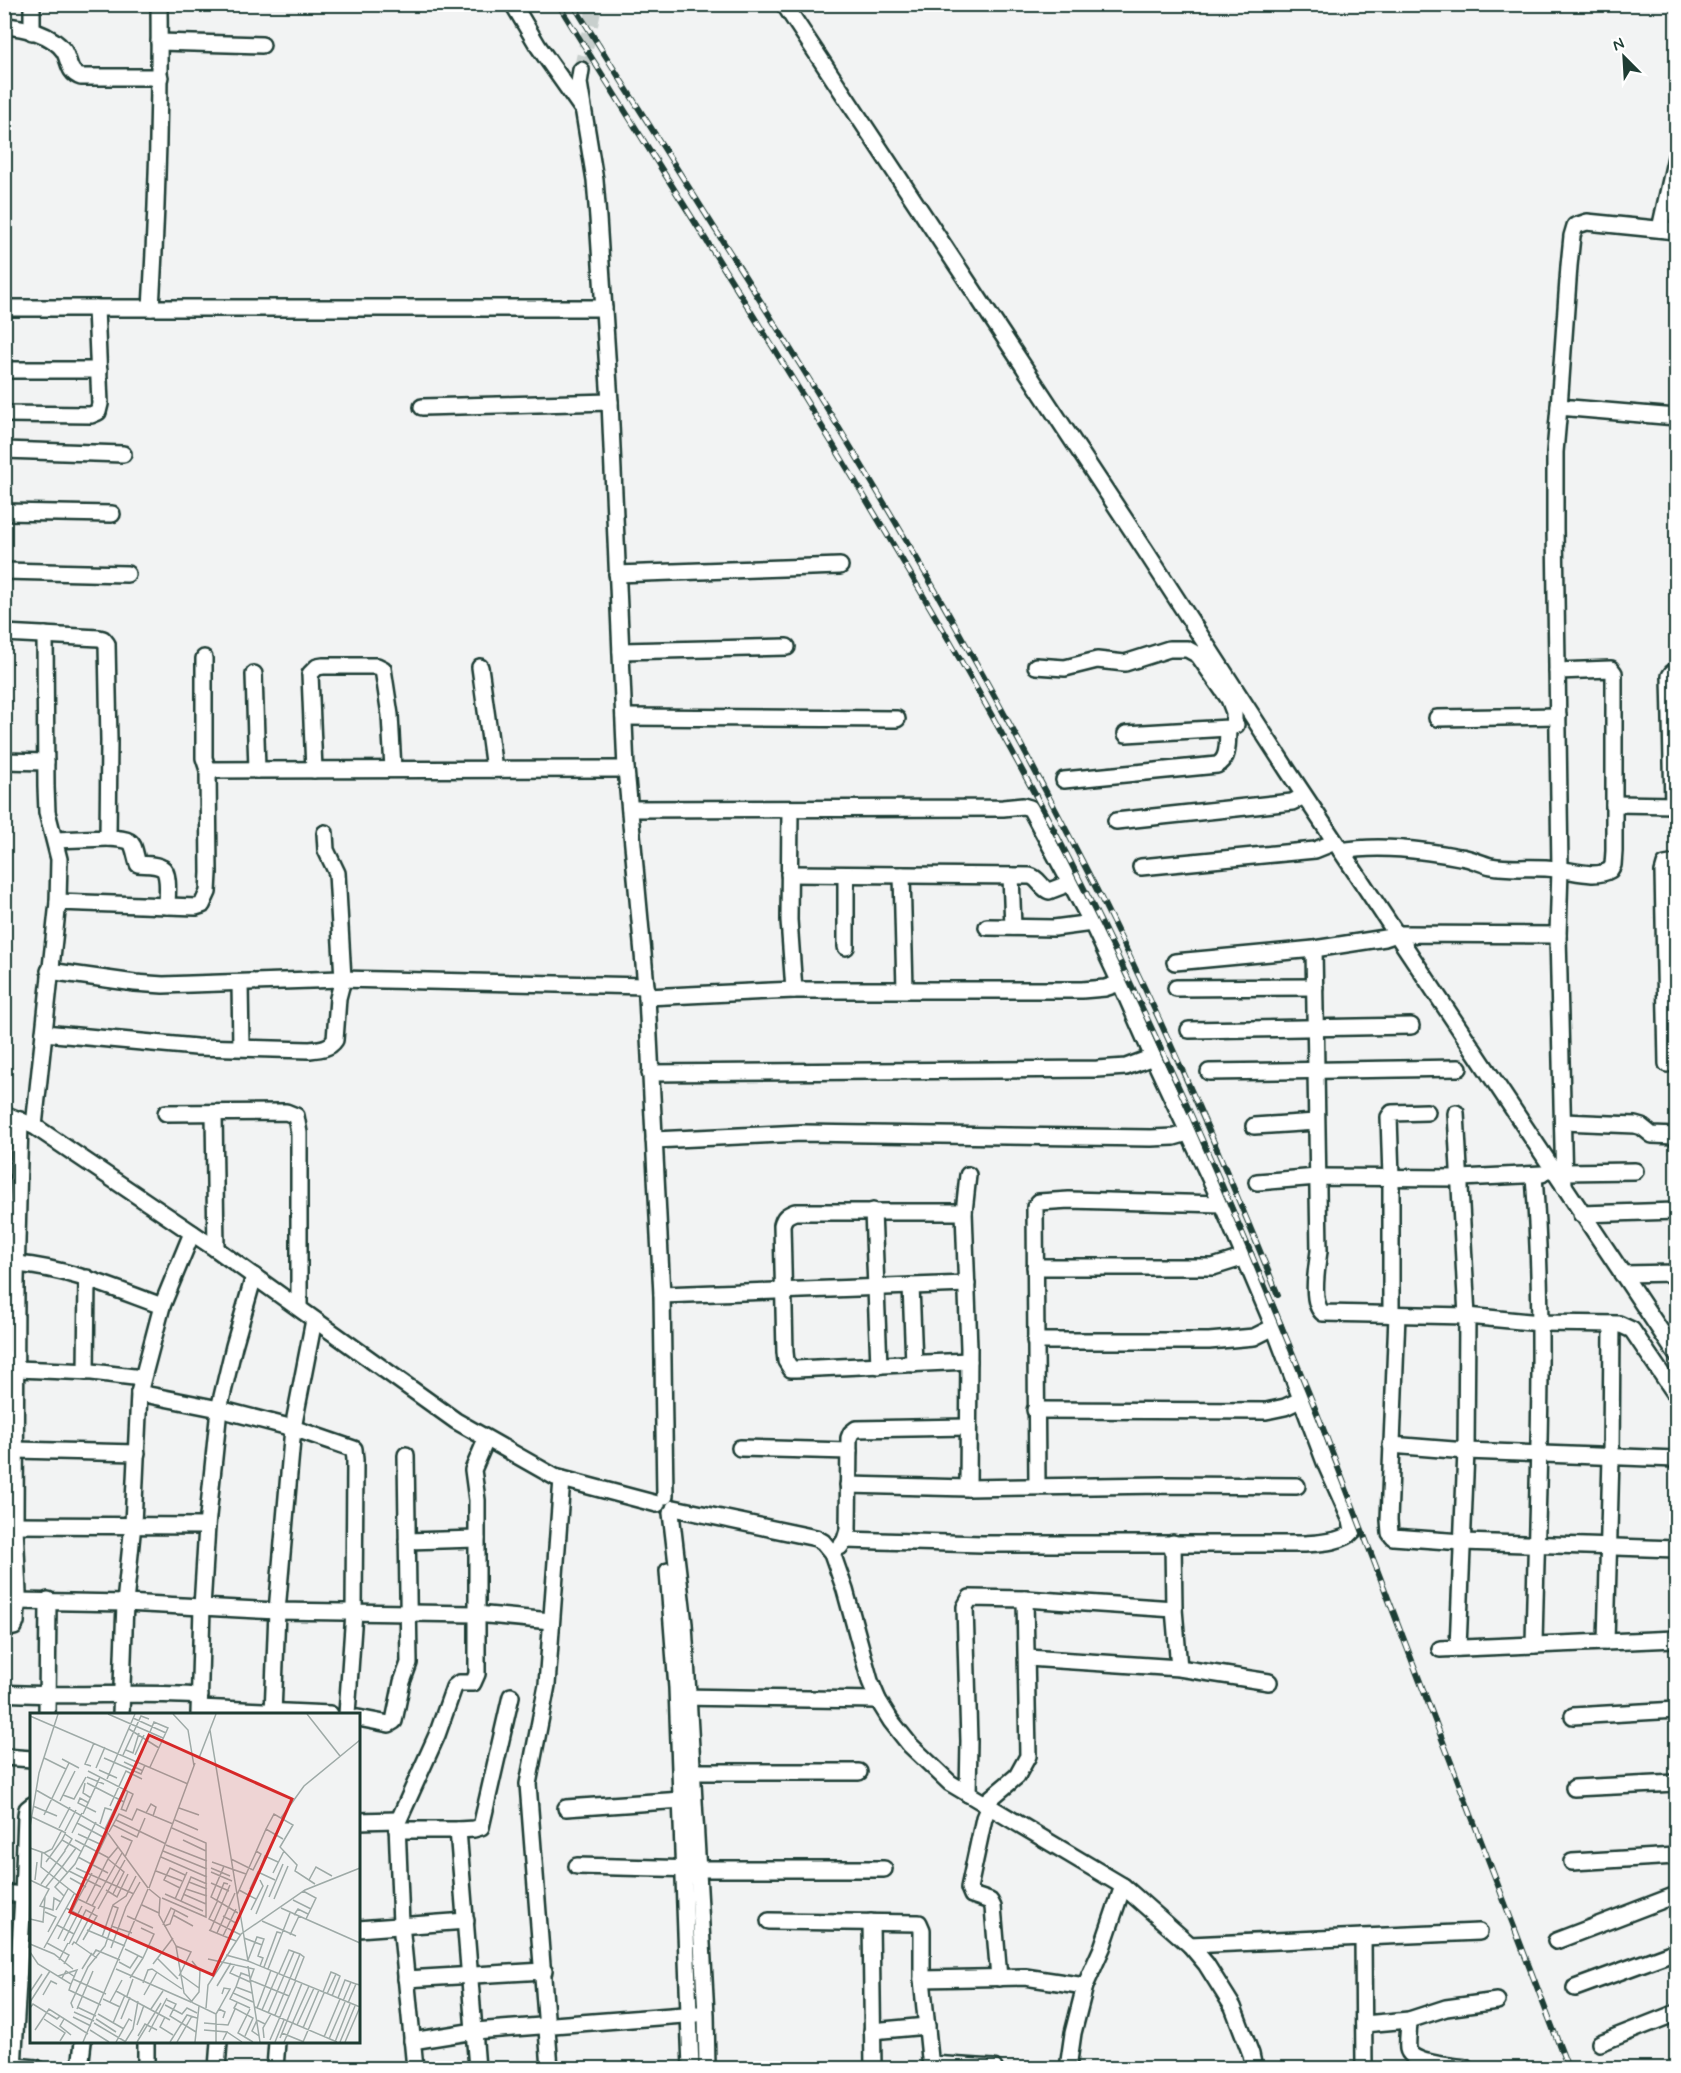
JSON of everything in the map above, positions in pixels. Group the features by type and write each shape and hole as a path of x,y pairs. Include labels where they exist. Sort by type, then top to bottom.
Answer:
{"street":[{"path":"32,4 32,32"},
{"path":"151,308 160,77 159,4"},
{"path":"513,4 538,46 584,110"},
{"path":"784,4 1145,550 1242,723"},
{"path":"4,26 45,36 63,49 73,72 81,77 160,77"},
{"path":"159,42 262,45"},
{"path":"580,70 579,83 595,180 610,402 626,769 646,991 662,1295 666,1507 684,1624 682,1697 693,1904 706,2014 707,2068"},
{"path":"1660,229 1677,157"},
{"path":"1534,1645 1540,1323 1538,1223 1563,1122 1558,935 1560,869 1555,529 1556,452 1572,236 1575,226 1587,222 1677,231"},
{"path":"4,308 604,308"},
{"path":"4,414 95,414 100,408 96,308"},
{"path":"4,370 99,370"},
{"path":"422,407 610,402"},
{"path":"1559,407 1677,417"},
{"path":"4,450 123,454"},
{"path":"4,512 112,514"},
{"path":"618,574 840,566"},
{"path":"4,571 127,574"},
{"path":"4,633 99,638 107,644 108,838"},
{"path":"4,1629 14,1627 17,1601 10,1567 10,1526 16,1450 10,1427 10,1281 17,1264 12,1198 44,1033 58,902 59,859 47,812 45,635"},
{"path":"621,651 787,647"},
{"path":"1036,666 1070,668 1097,660 1125,663 1169,649 1187,649 1198,655 1228,699 1234,712 1300,798 1333,846 1551,1175 1581,1214 1677,1354"},
{"path":"58,902 196,907 202,905 208,892 208,770 204,758 204,658"},
{"path":"314,770 310,674 313,669 323,666 377,666 383,669 390,715 393,769"},
{"path":"480,667 494,769"},
{"path":"1141,867 1315,850 1333,846 1355,849 1387,848 1461,857 1490,866 1560,869 1594,874 1610,870 1613,865 1614,804 1613,670 1557,671"},
{"path":"1614,804 1675,805 1670,676 1677,670"},
{"path":"254,674 257,770"},
{"path":"1437,718 1558,716"},
{"path":"624,717 897,719"},
{"path":"1126,734 1242,723"},
{"path":"1064,780 1217,765 1224,760 1242,723"},
{"path":"4,761 46,762"},
{"path":"208,770 626,769"},
{"path":"1116,821 1300,798"},
{"path":"630,809 1027,806 1034,812 1092,923 1222,1204 1274,1327 1300,1400 1351,1521 1353,1531 1352,1534 1329,1541 1305,1544 982,1544 845,1540"},
{"path":"790,809 789,920 794,990"},
{"path":"44,1033 196,1047 309,1050 332,1045 338,998 343,979 337,873 326,850 325,832"},
{"path":"55,840 108,838 128,840 132,843 138,864 164,868 167,878 167,906"},
{"path":"1667,1064 1664,868 1669,863 1677,863"},
{"path":"789,874 1034,877 1044,889 1049,891 1070,883"},
{"path":"846,875 846,947"},
{"path":"902,875 905,989"},
{"path":"1011,876 1013,927"},
{"path":"987,927 1054,928 1092,923"},
{"path":"1175,962 1314,949 1392,936 1558,935"},
{"path":"1314,949 1317,1069 1318,1251 1315,1302 1317,1307 1323,1312 1467,1316 1540,1323 1626,1326 1632,1330 1677,1395"},
{"path":"49,971 144,984 343,979 646,991 1082,990 1105,988 1120,983"},
{"path":"240,983 241,1047"},
{"path":"1176,988 1315,987"},
{"path":"1189,1030 1411,1026"},
{"path":"650,1073 1097,1069 1126,1067 1153,1057"},
{"path":"1209,1072 1459,1068"},
{"path":"166,1113 286,1112 293,1114 297,1119 299,1308"},
{"path":"1427,1112 1392,1113 1389,1117 1394,1315 1389,1529 1392,1536 1396,1539 1677,1549"},
{"path":"4,1113 27,1123 216,1249 431,1404 486,1440 562,1479 666,1507 816,1538 823,1542 832,1553 845,1590 870,1681 878,1700 910,1745 950,1783 1123,1886 1190,1945 1206,1964 1233,2007 1254,2068"},
{"path":"1456,1113 1467,1316 1466,1451 1458,1648"},
{"path":"214,1114 216,1249"},
{"path":"1254,1126 1316,1122"},
{"path":"1563,1122 1635,1125 1642,1126 1652,1135 1677,1136"},
{"path":"654,1140 802,1133 1151,1138 1174,1137 1188,1133"},
{"path":"1257,1182 1317,1177 1461,1178 1635,1171"},
{"path":"968,1175 964,1212 969,1361 968,1488"},
{"path":"1037,1486 1035,1207 1039,1202 1069,1200 1222,1204"},
{"path":"964,1212 873,1210 795,1212 787,1215 782,1225 783,1290 786,1361 791,1369 969,1361"},
{"path":"873,1210 879,1366"},
{"path":"1581,1214 1677,1211"},
{"path":"121,1713 125,1603 133,1524 139,1394 162,1306 192,1233"},
{"path":"1035,1268 1213,1267 1245,1257"},
{"path":"17,1264 73,1273 162,1306"},
{"path":"1622,1274 1677,1274"},
{"path":"200,1706 202,1607 207,1526 219,1409 254,1276"},
{"path":"86,1372 87,1278"},
{"path":"662,1295 967,1284"},
{"path":"911,1286 914,1364"},
{"path":"273,1712 277,1611 293,1428 314,1320"},
{"path":"1606,1642 1610,1547 1612,1324"},
{"path":"1035,1341 1209,1341 1254,1337 1274,1327"},
{"path":"11,1364 142,1378"},
{"path":"139,1394 219,1409 293,1428 350,1446 355,1451 354,1612 347,1713"},
{"path":"1035,1410 1266,1411 1285,1407 1300,1400"},
{"path":"832,1553 845,1540 848,1530 850,1433 856,1429 967,1427"},
{"path":"415,2068 401,1924 397,1825 437,1735 454,1687 459,1683 471,1683 475,1680 478,1665 477,1500 473,1470 486,1440"},
{"path":"1391,1445 1466,1451 1677,1459"},
{"path":"740,1448 849,1451"},
{"path":"16,1450 137,1452"},
{"path":"360,1720 389,1724 394,1721 402,1682 409,1664 406,1455"},
{"path":"550,2068 528,1784 547,1685 562,1479"},
{"path":"848,1485 968,1488 1163,1485 1297,1486"},
{"path":"10,1526 133,1524 207,1526"},
{"path":"407,1541 477,1539"},
{"path":"1173,1543 1174,1609 1179,1668"},
{"path":"968,1794 966,1602 974,1597 1174,1609"},
{"path":"999,1978 993,1906 990,1901 972,1895 969,1888 987,1805 1017,1776 1028,1756 1028,1658 1025,1599"},
{"path":"17,1601 48,1600 277,1611 476,1614 551,1621"},
{"path":"47,1713 48,1600"},
{"path":"1440,1649 1677,1639"},
{"path":"1028,1658 1179,1668 1269,1682"},
{"path":"4,1693 46,1696 121,1694 200,1706 302,1713"},
{"path":"360,1821 458,1830 481,1827 512,1696"},
{"path":"682,1697 878,1700"},
{"path":"1573,1716 1677,1710"},
{"path":"4,1757 30,1759"},
{"path":"686,1772 859,1772"},
{"path":"686,1772 682,1800 691,1869"},
{"path":"1574,1788 1677,1783"},
{"path":"566,1808 682,1800"},
{"path":"30,1807 26,1815 26,1907 10,2066 36,2068"},
{"path":"458,1830 477,2068"},
{"path":"1572,1863 1677,1856"},
{"path":"578,1866 691,1869 884,1869"},
{"path":"1068,2068 1073,2033 1085,1986 1102,1948 1123,1886"},
{"path":"4,1892 26,1907"},
{"path":"1556,1941 1677,1894"},
{"path":"691,2068 693,1904"},
{"path":"360,1929 466,1920"},
{"path":"769,1922 914,1922 920,1924 922,1979 931,2066 994,2068"},
{"path":"871,1922 873,2068"},
{"path":"1190,1945 1479,1932"},
{"path":"1363,1937 1364,2068"},
{"path":"1575,1988 1677,1951"},
{"path":"406,1979 544,1971"},
{"path":"922,1979 1025,1977 1085,1986"},
{"path":"1364,2024 1409,2020 1446,2008 1497,2001"},
{"path":"1600,2043 1677,2013"},
{"path":"412,2041 475,2031 706,2014"},
{"path":"1409,2020 1408,2048 1411,2056 1420,2060 1465,2068"},
{"path":"872,2031 927,2026"},
{"path":"80,2068 83,2043"},
{"path":"146,2043 146,2068"},
{"path":"217,2068 219,2043"},
{"path":"275,2068 277,2043"}],"tunnel":[{"path":"581,70 595,4"}],"railway":[{"path":"558,4 856,482 1024,774 1106,933 1145,1013 1218,1176 1321,1423 1568,2068"},
{"path":"573,4 848,442 999,704 1080,857 1148,994 1215,1144 1278,1295"}]}
